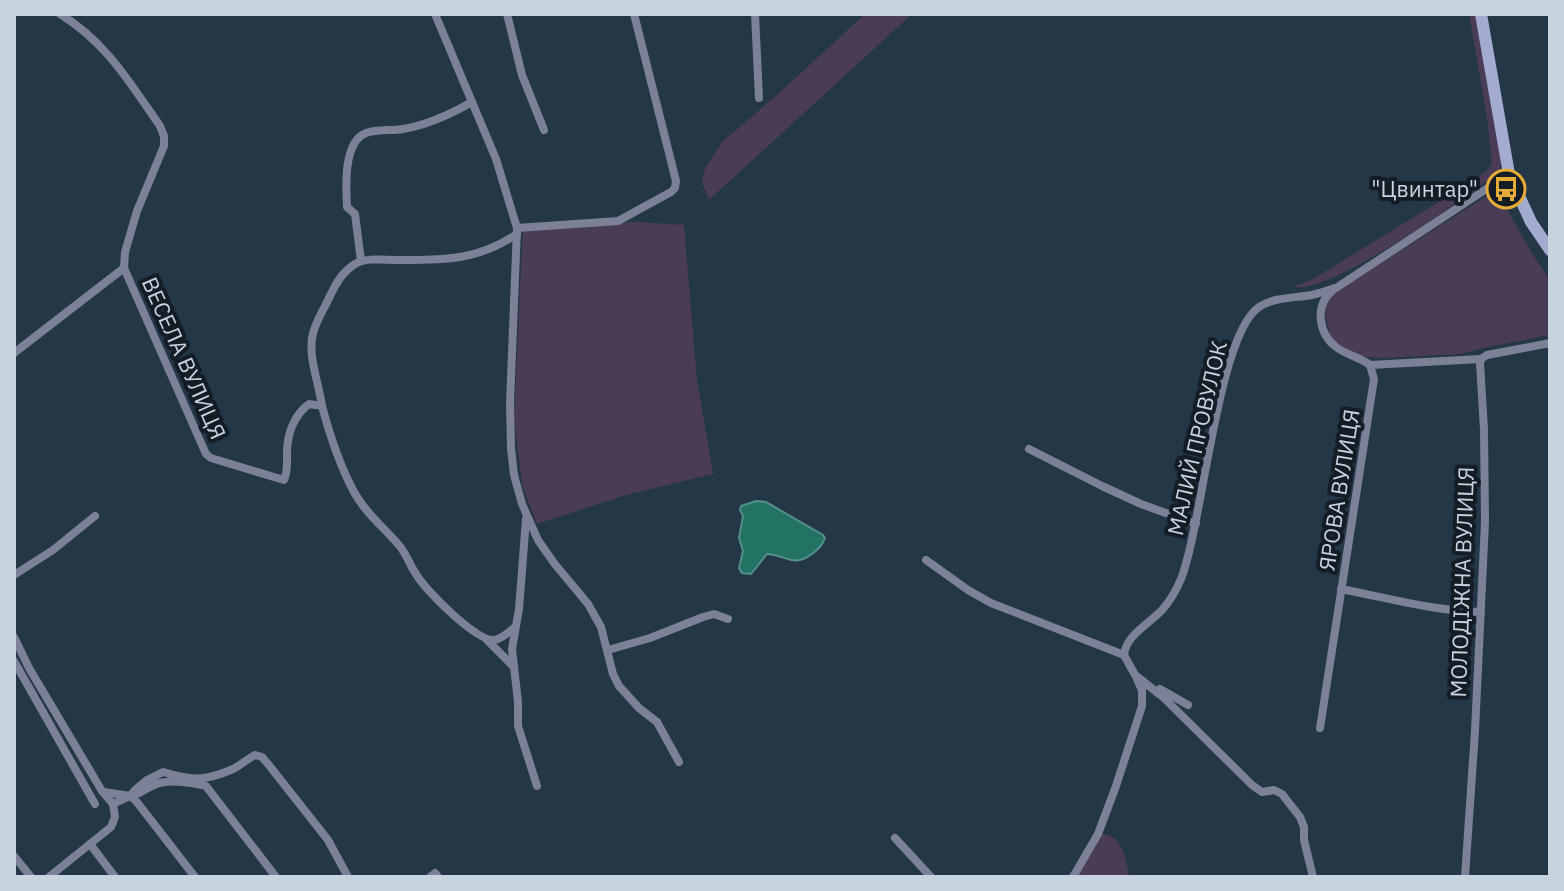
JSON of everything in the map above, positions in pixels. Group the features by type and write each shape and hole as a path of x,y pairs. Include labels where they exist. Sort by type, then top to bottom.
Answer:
{"street":[{"name":"ВЕСЕЛА ВУЛИЦЯ","path":"60,14 105,50 164,136 164,146 130,232 124,268 206,454 284,480 288,435 292,426 309,404 322,406"},
{"path":"435,14 496,159 517,231 511,448 514,475 526,515 538,540 588,604 601,627 619,686 657,722 679,762"},
{"path":"507,14 522,75 544,130"},
{"path":"514,667 499,650 474,632 425,586 405,552 355,495 339,462 322,406 312,339 335,286 344,273 361,261 477,255 492,249 517,231 618,221 675,188 676,181 634,14"},
{"path":"755,14 759,98"},
{"path":"1481,14 1509,174 1531,222 1550,250"},
{"path":"361,261 355,214 347,207 347,171 350,157 362,135 405,129 472,102"},
{"name":"МАЛИЙ ПРОВУЛОК","path":"1124,655 1131,638 1160,612 1175,593 1182,576 1196,524 1228,367 1249,317 1261,305 1336,288 1509,174"},
{"path":"14,353 124,268"},
{"path":"1336,288 1322,302 1323,330 1339,350 1370,365 1481,359 1487,355 1550,343"},
{"name":"МОЛОДІЖНА ВУЛИЦЯ","path":"1465,877 1485,522 1481,359"},
{"name":"ЯРОВА ВУЛИЦЯ","path":"1320,728 1373,387 1370,365"},
{"path":"1029,449 1115,492 1196,524"},
{"path":"526,515 519,609 512,649 518,726 537,786"},
{"path":"14,575 53,550 95,516"},
{"path":"926,560 991,603 1124,655 1142,690 1142,706 1116,786 1098,834 1073,877"},
{"path":"1341,589 1412,604 1481,612"},
{"path":"608,650 714,614 728,619"},
{"path":"485,638 494,640 503,637 515,627"},
{"path":"14,637 29,668 102,791 113,804 115,817 111,827 49,877"},
{"path":"14,661 95,804"},
{"path":"1135,675 1188,705"},
{"path":"1135,675 1163,697 1252,785 1262,792 1274,790 1282,794 1304,827 1313,877"},
{"path":"130,796 147,780 163,772 199,780 233,769 255,755 262,757 328,840 348,877"},
{"path":"113,804 156,784 167,782 206,786 276,877"},
{"path":"102,791 130,796 136,801 195,877"},
{"path":"895,838 931,877"},
{"path":"90,844 115,877"},
{"path":"14,856 31,877"},
{"path":"430,877 435,873 438,877"}],"shaded area":[{"path":"865,14 912,14 709,200 702,182 705,169 722,142"},
{"path":"1469,14 1476,14 1501,162 1500,172 1366,261 1312,285 1293,287 1313,279 1476,179 1492,164"},
{"path":"1496,190 1550,280 1550,335 1461,354 1383,358 1366,357 1338,345 1330,335 1325,313 1326,303 1333,294"},
{"path":"638,222 684,225 697,380 713,474 626,495 537,524 522,485 514,418 523,227"},
{"path":"756,501 766,502 823,535 823,543 800,560 767,554 751,574 742,573 739,568 743,551 739,538 743,516 740,510 741,506"},
{"path":"1102,834 1119,843 1129,877 1077,877"}],"place":[{"name":"\"Цвинтар\"","path":"1506,189"}]}
